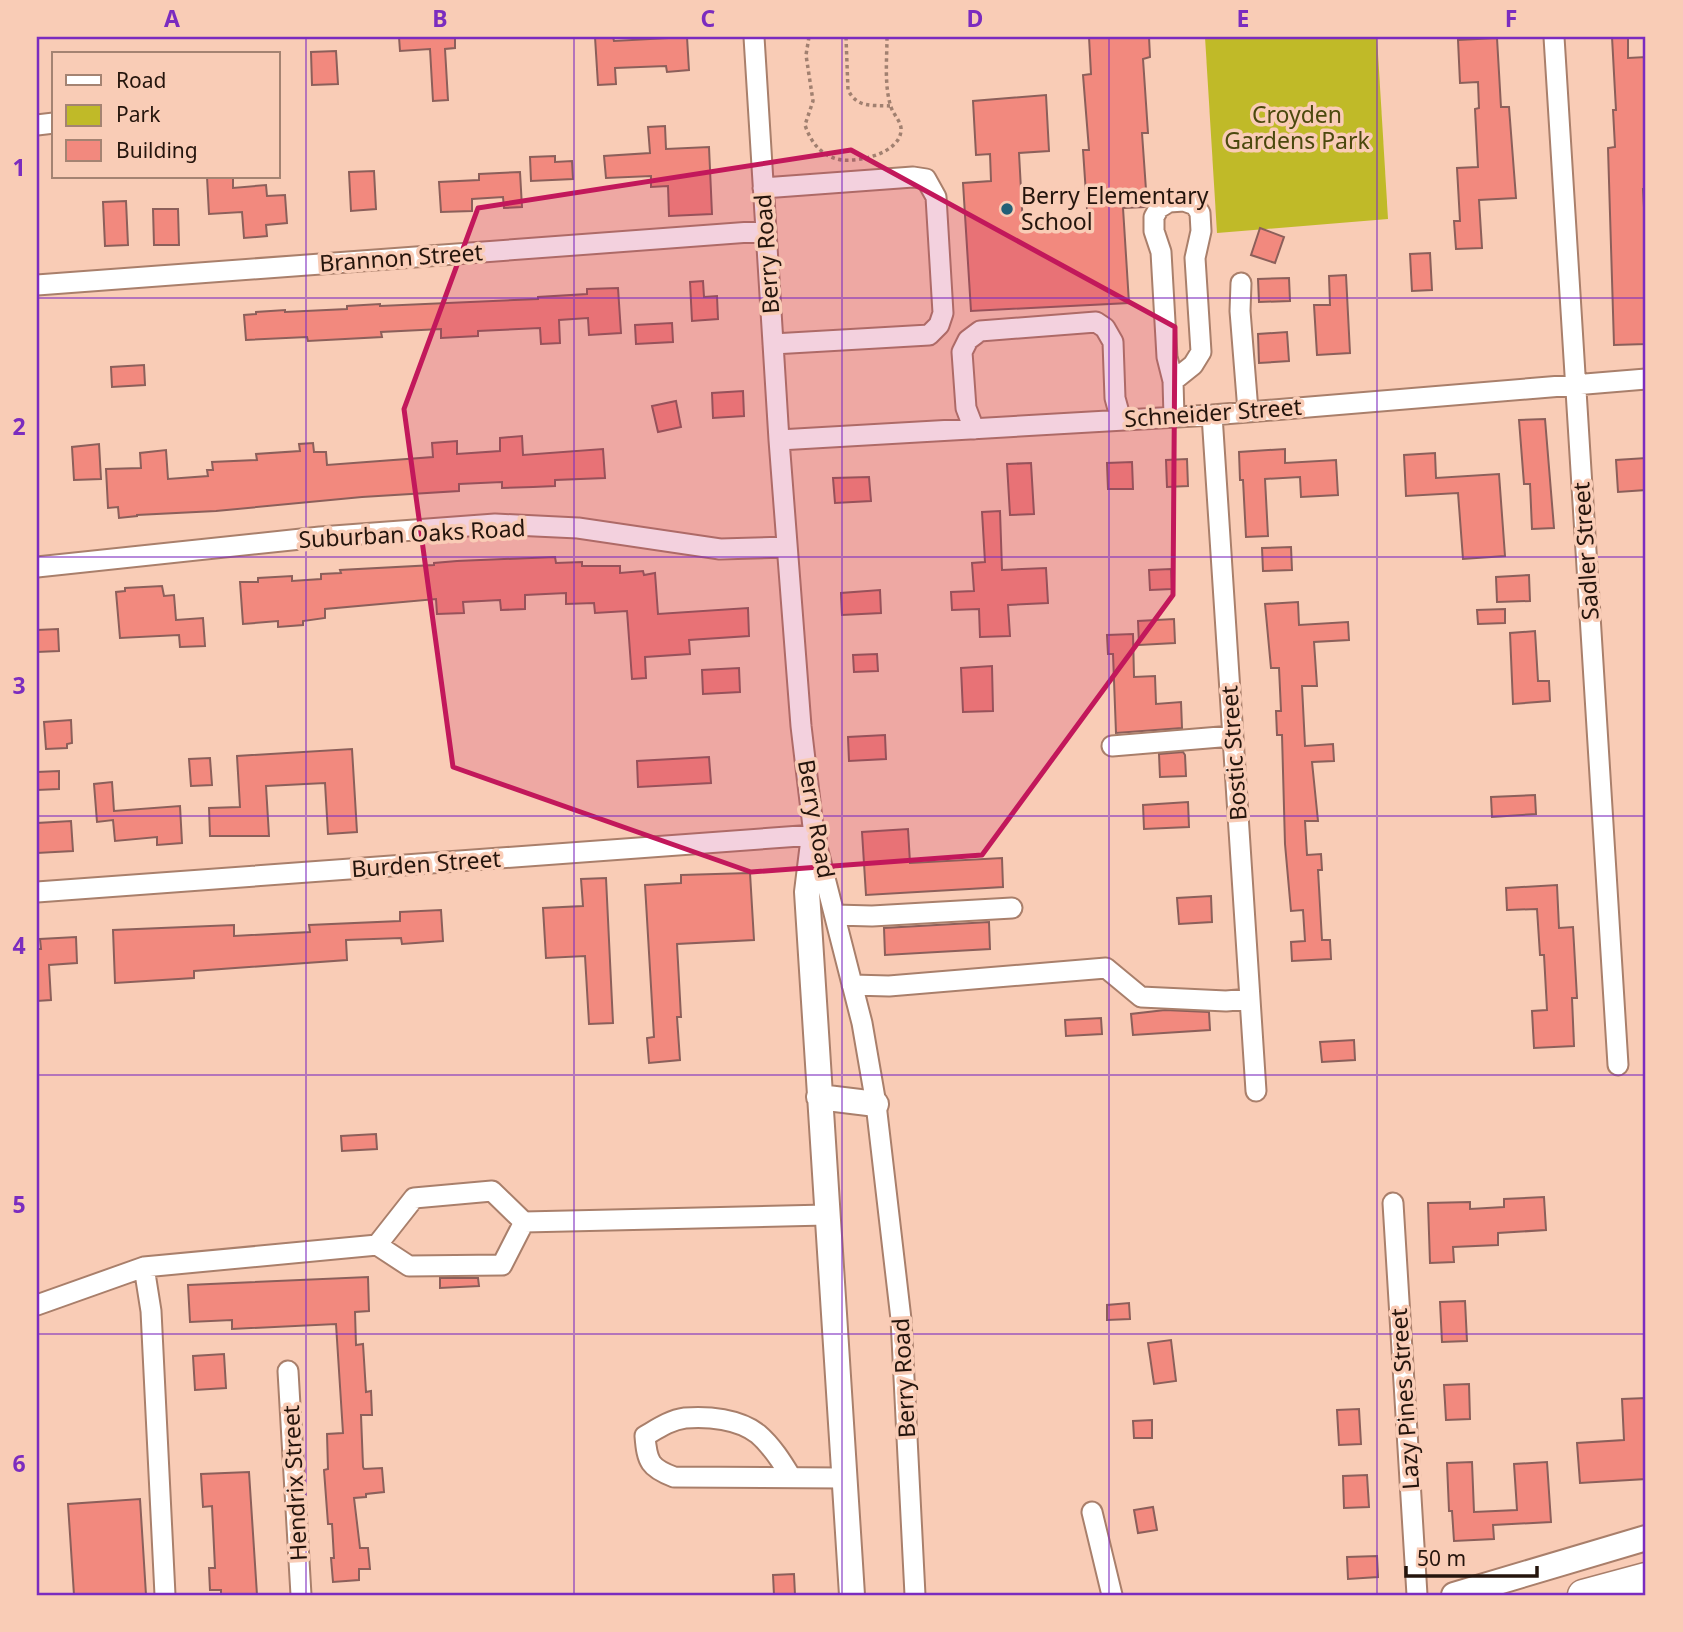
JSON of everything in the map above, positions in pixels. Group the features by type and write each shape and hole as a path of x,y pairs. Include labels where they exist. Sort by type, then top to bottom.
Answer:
{"highway":[{"path":"1583,1595 1646,1578"}],"main road":[{"path":"814,835 807,892 852,1595"},
{"path":"819,1097 876,1104"},
{"path":"1454,1595 1646,1538"}],"street":[{"name":"Berry Road","path":"754,37 779,440 802,726 814,835 862,1023 876,1104 901,1319 915,1592"},
{"name":"Sadler Street","path":"1554,37 1618,1065"},
{"path":"763,188 913,177 926,179 936,197 943,313 939,325 929,335 773,344"},
{"path":"1173,381 1193,365 1201,352 1195,258 1201,231 1200,213 1195,205 1184,201 1170,202 1159,208 1154,218 1154,231 1161,252 1167,357 1173,381 1174,417"},
{"name":"Brannon Street","path":"37,285 765,231"},
{"path":"1241,283 1240,311 1248,411"},
{"path":"974,429 966,408 962,352 968,340 980,331 1096,322 1105,328 1113,342 1115,398 1121,420"},
{"name":"Schneider Street","path":"779,440 1212,415 1646,379"},
{"name":"Bostic Street","path":"1212,415 1256,1091"},
{"name":"Suburban Oaks Road","path":"37,567 320,537 495,524 578,528 720,549 788,547"},
{"path":"1112,746 1233,736"},
{"name":"Burden Street","path":"37,892 814,835"},
{"path":"835,915 872,916 1013,908"},
{"path":"852,985 889,986 1105,968 1141,997 1226,1002 1250,999"},
{"path":"377,1245 414,1198 492,1191 524,1222 826,1215"},
{"name":"Lazy Pines Street","path":"1393,1203 1418,1595"},
{"path":"37,1305 144,1267 377,1245 409,1266 502,1265 524,1222"},
{"path":"144,1267 151,1311 165,1595"},
{"name":"Hendrix Street","path":"288,1371 301,1595"},
{"path":"791,1477 777,1454 757,1433 731,1420 684,1418 645,1436 646,1455 655,1470 674,1476 844,1478"},
{"path":"1092,1512 1112,1595"}],"path":[{"path":"809,37 806,55 813,101 805,125 814,145 824,153 832,158 853,160 884,152 893,146 902,129 890,106 887,37"},
{"path":"846,37 848,90 852,98 862,105 890,106"}],"highlighted area":[{"path":"851,150 1175,327 1173,595 982,855 751,872 453,767 404,409 478,208"}],"green space":[{"name":"Croyden Gardens Park","path":"1205,37 1377,37 1388,219 1217,233"}],"building":[{"path":"399,37 455,37 455,48 445,49 448,100 433,101 430,49 400,51"},
{"path":"595,37 613,37 614,41 687,37 689,70 667,72 666,66 615,68 616,84 598,85"},
{"path":"1089,37 1149,37 1150,57 1143,59 1148,133 1142,133 1147,204 1145,207 1123,208 1129,303 971,311 963,183 991,181 990,154 976,155 973,101 1046,95 1049,151 1019,153 1023,226 1088,223 1083,150 1089,150 1083,75 1091,74"},
{"path":"1612,37 1628,37 1628,58 1646,57 1646,189 1643,189 1646,344 1614,345 1608,148 1615,147"},
{"path":"1497,38 1501,107 1509,107 1516,198 1479,200 1482,248 1456,249 1454,221 1460,221 1457,168 1478,167 1475,109 1479,108 1478,82 1460,83 1458,40"},
{"path":"336,51 338,84 312,85 311,52"},
{"path":"665,126 666,149 709,147 712,214 669,216 668,186 651,187 651,176 606,178 604,156 650,153 648,127"},
{"path":"555,156 555,162 572,161 573,179 531,181 530,157"},
{"path":"374,171 376,209 351,211 349,172"},
{"path":"520,172 522,207 504,208 503,197 472,199 472,211 441,212 439,182 479,180 479,174"},
{"path":"207,178 233,178 233,188 266,185 267,196 285,195 287,223 266,225 267,236 244,238 242,212 209,214"},
{"path":"126,201 128,245 105,246 103,202"},
{"path":"153,209 178,209 179,245 154,245"},
{"path":"1260,228 1284,237 1275,263 1251,255"},
{"path":"1430,253 1432,290 1412,291 1410,254"},
{"path":"1346,275 1350,353 1317,355 1314,305 1330,305 1329,276"},
{"path":"1289,278 1290,301 1259,302 1258,279"},
{"path":"703,281 704,297 717,296 718,319 692,321 690,282"},
{"path":"618,288 621,333 589,335 588,318 559,320 560,343 541,344 540,328 478,331 478,336 441,338 441,329 381,332 382,337 308,341 307,337 246,340 244,315 256,312 347,309 347,306 380,304 538,299 587,294 587,289"},
{"path":"672,323 673,342 636,344 635,325"},
{"path":"1287,332 1289,361 1259,363 1258,334"},
{"path":"144,365 145,385 112,387 111,367"},
{"path":"743,391 744,416 713,418 712,393"},
{"path":"676,401 681,427 658,432 652,406"},
{"path":"1545,419 1554,528 1532,529 1530,484 1524,484 1519,420"},
{"path":"522,436 523,455 603,449 605,478 555,480 555,486 533,487 502,488 502,482 459,484 459,491 119,518 118,507 108,508 106,469 141,468 140,453 166,450 168,479 208,476 207,470 213,470 212,462 257,460 256,454 300,451 299,444 313,443 314,452 326,452 327,465 433,457 432,443 457,441 457,454 500,451 500,438"},
{"path":"99,444 101,479 74,480 72,447"},
{"path":"1285,449 1285,463 1336,460 1338,495 1301,497 1300,477 1265,479 1268,536 1246,537 1239,452"},
{"path":"1435,453 1436,478 1499,474 1505,556 1463,559 1458,493 1406,496 1404,455"},
{"path":"1646,458 1646,490 1618,492 1616,460"},
{"path":"1187,459 1188,486 1167,487 1166,460"},
{"path":"1132,462 1133,489 1108,489 1107,463"},
{"path":"1031,463 1034,514 1010,515 1007,464"},
{"path":"869,477 871,501 835,503 833,478"},
{"path":"1000,511 1002,570 1046,568 1048,603 1008,605 1010,636 980,637 979,609 952,610 951,592 974,591 972,563 985,562 982,512"},
{"path":"1291,547 1292,570 1263,571 1262,548"},
{"path":"555,557 556,563 582,562 582,566 620,566 620,573 655,573 658,614 748,608 749,636 689,640 690,654 645,657 646,678 632,679 627,611 595,613 594,603 566,604 566,593 525,595 525,609 501,610 500,600 463,602 464,613 437,614 436,599 325,609 325,618 303,621 303,625 278,627 278,621 243,624 240,582 258,582 258,578 292,576 292,581 321,579 321,574 341,573 340,570"},
{"path":"1171,569 1172,589 1150,590 1149,570"},
{"path":"1529,575 1530,601 1497,602 1496,577"},
{"path":"162,586 164,596 174,595 176,620 203,618 205,646 180,647 179,635 120,638 116,592 125,591 125,588"},
{"path":"880,590 881,613 842,615 841,593"},
{"path":"1298,602 1299,625 1348,622 1349,640 1314,642 1317,686 1302,686 1305,746 1333,744 1334,761 1312,762 1318,821 1305,821 1307,855 1321,854 1322,870 1318,870 1322,940 1330,940 1331,959 1292,961 1291,942 1305,941 1303,910 1291,911 1285,844 1282,735 1277,735 1276,711 1281,711 1279,668 1271,668 1265,604"},
{"path":"1505,609 1505,623 1478,624 1477,610"},
{"path":"1174,619 1175,643 1139,645 1138,621"},
{"path":"58,629 59,651 37,652 37,630"},
{"path":"1535,631 1538,681 1549,681 1550,701 1513,704 1510,633"},
{"path":"1133,634 1134,677 1155,676 1156,704 1181,702 1182,728 1116,733 1113,654 1108,654 1107,635"},
{"path":"877,654 878,671 854,672 853,655"},
{"path":"992,666 993,711 963,712 961,668"},
{"path":"739,668 740,692 703,694 702,670"},
{"path":"71,720 72,743 67,744 67,748 46,749 44,722"},
{"path":"885,735 886,759 849,761 848,737"},
{"path":"352,749 357,832 328,834 325,783 266,786 269,836 210,836 209,808 240,807 237,756"},
{"path":"1183,752 1186,776 1160,777 1159,754"},
{"path":"709,757 711,783 638,787 637,761"},
{"path":"210,758 212,785 191,786 189,759"},
{"path":"59,771 59,789 37,790 37,772"},
{"path":"112,782 114,811 180,806 182,843 157,845 157,837 115,841 113,820 97,822 94,784"},
{"path":"1535,795 1536,814 1492,817 1491,797"},
{"path":"1188,802 1189,827 1144,829 1143,805"},
{"path":"71,821 73,851 37,853 37,823"},
{"path":"908,829 910,863 1002,858 1003,887 866,895 862,832"},
{"path":"750,873 754,940 677,944 681,1017 677,1017 680,1060 649,1063 647,1038 654,1037 645,885 681,883 681,875"},
{"path":"606,878 613,1023 589,1024 585,956 546,958 543,908 583,906 581,879"},
{"path":"1557,885 1559,928 1573,927 1577,998 1572,998 1574,1046 1534,1048 1532,1011 1547,1010 1544,955 1540,955 1537,909 1507,910 1506,888"},
{"path":"1211,896 1212,922 1179,924 1177,898"},
{"path":"441,910 443,941 402,944 401,938 346,940 347,960 194,971 194,978 115,983 113,930 234,925 234,936 310,932 309,925 400,921 400,912"},
{"path":"989,922 990,949 885,955 884,928"},
{"path":"76,937 77,963 49,965 51,1000 37,1001 37,949 41,949 40,939"},
{"path":"1165,1010 1209,1012 1210,1030 1133,1035 1131,1014"},
{"path":"1101,1018 1102,1034 1066,1036 1065,1020"},
{"path":"1354,1040 1355,1060 1322,1062 1320,1042"},
{"path":"376,1134 377,1149 342,1151 341,1136"},
{"path":"1544,1197 1546,1230 1498,1233 1498,1245 1453,1247 1454,1262 1430,1263 1428,1203 1470,1202 1470,1209 1504,1207 1504,1199"},
{"path":"368,1277 369,1311 355,1312 356,1345 363,1344 366,1392 371,1391 372,1415 361,1415 363,1467 382,1468 384,1492 354,1498 360,1548 368,1548 370,1569 359,1569 359,1580 333,1582 332,1524 328,1524 324,1470 328,1469 327,1434 343,1433 336,1324 232,1329 232,1320 190,1322 188,1285"},
{"path":"440,1278 478,1278 479,1286 440,1288"},
{"path":"1465,1301 1467,1341 1442,1342 1440,1302"},
{"path":"1129,1303 1130,1319 1107,1320 1107,1305"},
{"path":"1171,1340 1176,1381 1154,1384 1148,1343"},
{"path":"224,1354 226,1388 195,1390 193,1356"},
{"path":"1469,1384 1470,1419 1446,1420 1444,1385"},
{"path":"1646,1398 1646,1479 1580,1483 1577,1443 1624,1440 1622,1399"},
{"path":"1359,1409 1361,1444 1339,1445 1337,1410"},
{"path":"1152,1420 1152,1438 1134,1438 1133,1421"},
{"path":"1472,1462 1474,1512 1517,1510 1514,1464 1547,1462 1551,1522 1493,1525 1494,1539 1454,1541 1452,1511 1449,1511 1447,1463"},
{"path":"249,1472 257,1595 221,1595 221,1590 210,1590 209,1568 215,1568 212,1506 203,1507 201,1474"},
{"path":"1367,1475 1369,1507 1344,1508 1343,1476"},
{"path":"140,1499 146,1595 74,1595 68,1504"},
{"path":"1153,1507 1157,1530 1138,1533 1134,1510"},
{"path":"1377,1556 1378,1577 1348,1579 1347,1557"},
{"path":"794,1574 795,1595 774,1595 773,1575"}],"place":[{"name":"Berry Elementary School","path":"1007,209"}]}
